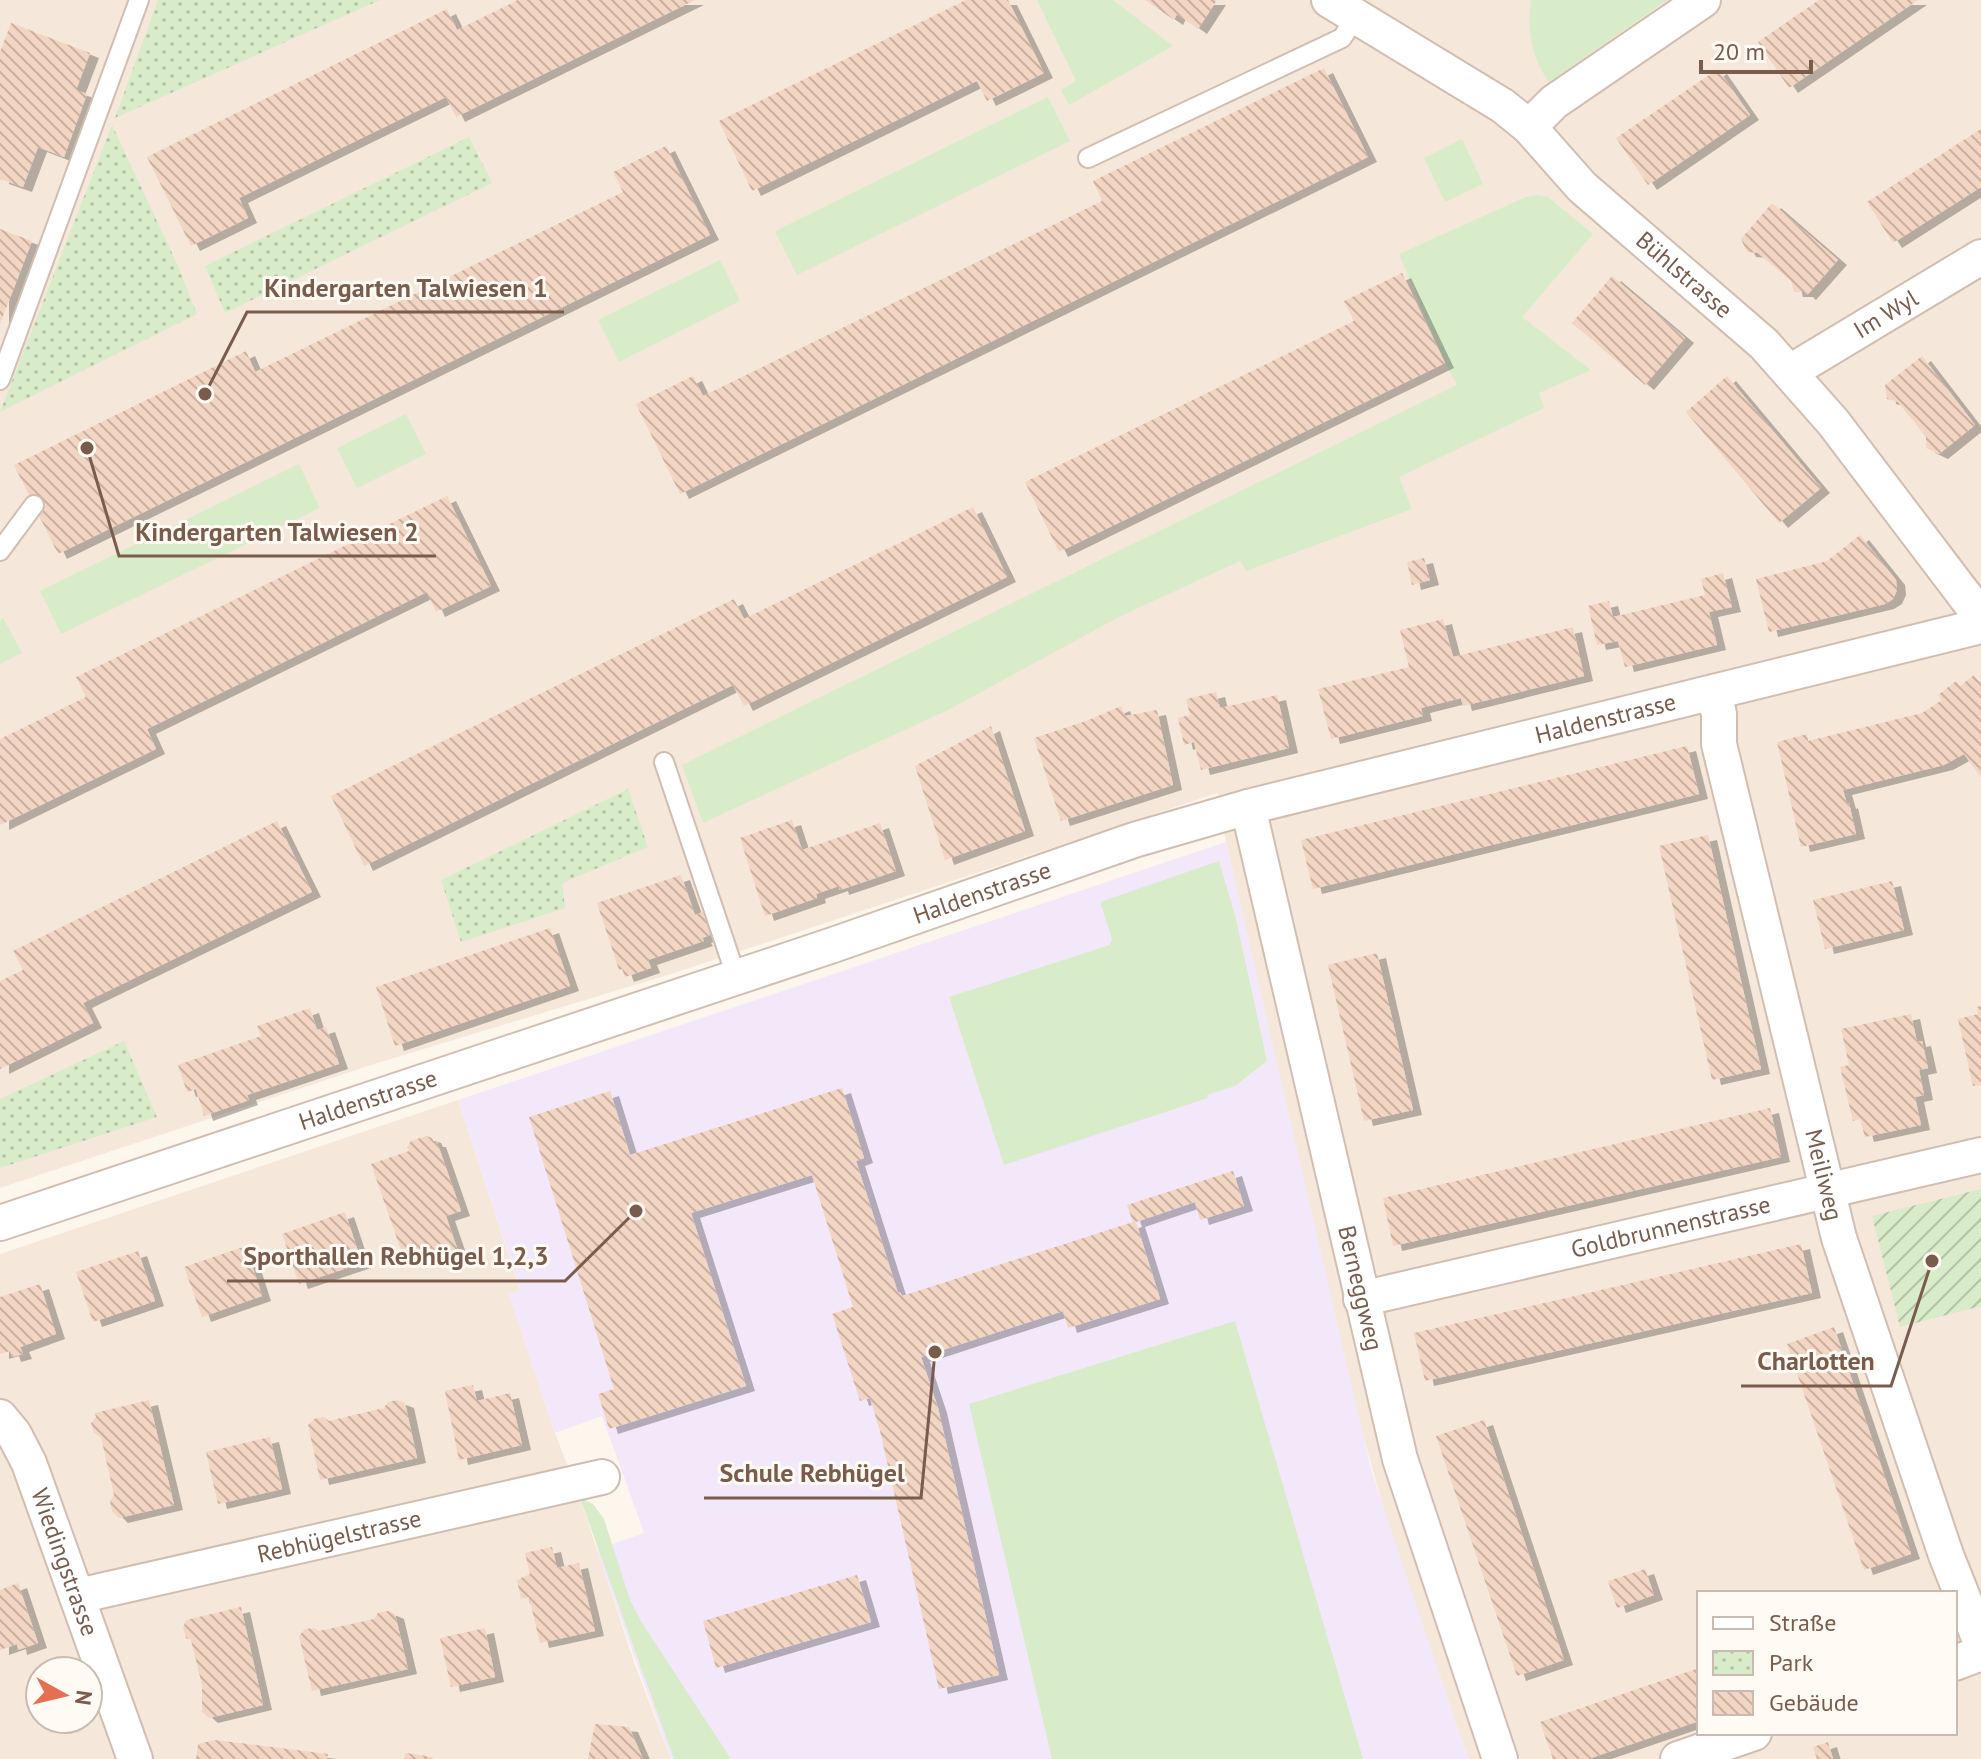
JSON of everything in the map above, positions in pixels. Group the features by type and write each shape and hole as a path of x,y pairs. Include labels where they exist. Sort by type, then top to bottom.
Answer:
{"street":[{"path":"1529,127 1554,102 1703,0"},
{"name":"Bühlstrasse","path":"1342,9 1503,106 1529,127 1582,187 1735,317 1790,372 1833,422 1981,617"},
{"name":"Im Wyl","path":"1790,372 1981,257"},
{"name":"Haldenstrasse","path":"0,1223 1134,840 1248,807 1981,626"},
{"name":"Meiliweg","path":"1714,692 1719,714 1719,744 1839,1238 1941,1540 1980,1640"},
{"name":"Berneggweg","path":"1248,807 1400,1459 1500,1759"},
{"name":"Goldbrunnenstrasse","path":"1361,1299 1981,1155"},
{"name":"Wiedingstrasse","path":"0,1417 14,1434 29,1463 135,1759"},
{"name":"Rebhügelstrasse","path":"78,1596 602,1477"},
{"path":"1957,1661 1980,1640"},
{"path":"1678,1759 1748,1735"}],"lane":[{"path":"0,380 139,0"},
{"path":"1088,158 1342,38 1342,9"},
{"path":"0,551 34,505"},
{"path":"664,762 736,976"}],"shaded area":[{"path":"0,0 1981,0 1981,1759 1468,1759 1388,1523 1356,1411 1226,842 1218,793 671,974 371,1065 0,1188"},
{"path":"1226,842 1371,1469 1468,1759 671,1759 596,1550 644,1533 602,1416 555,1433 509,1294 520,1289 458,1100"},
{"path":"458,1100 520,1290 509,1294 635,1665 671,1759 0,1759 0,1254"}],"green space":[{"path":"158,0 380,0 115,118"},
{"path":"1037,0 1113,0 1173,46 1069,105 1061,90 1076,81"},
{"path":"1531,0 1667,0 1549,82 1538,63 1532,43"},
{"path":"1048,97 1070,141 797,275 775,231"},
{"path":"112,125 197,314 0,412"},
{"path":"469,137 492,183 225,313 205,266"},
{"path":"1462,139 1483,184 1445,202 1424,158"},
{"path":"1526,197 1548,197 1593,234 1522,317 1591,370 1539,393 1544,408 1399,477 1412,509 1246,571 1240,561 1119,617 948,710 703,823 682,765 1457,385 1399,254"},
{"path":"720,260 740,301 619,362 598,320"},
{"path":"406,414 426,454 357,488 337,448"},
{"path":"299,464 320,508 61,634 40,591"},
{"path":"3,618 22,653 0,664 0,620"},
{"path":"628,789 648,847 562,883 565,908 461,942 441,880"},
{"path":"1219,861 1236,919 1267,1061 1235,1086 1207,1095 1208,1098 1004,1165 949,997 1110,945 1112,939 1100,902"},
{"path":"124,1041 157,1117 0,1168 0,1099"},
{"path":"1981,1189 1981,1306 1900,1327 1872,1216"},
{"path":"1235,1321 1363,1759 1052,1759 969,1404"},
{"path":"580,1498 593,1504 604,1519 630,1600 642,1623 731,1759 674,1759"}],"building":[{"path":"518,0 695,0 456,117 446,97 239,198 248,218 191,246 147,157 447,9 457,30"},
{"path":"966,0 1008,0 1044,73 987,101 977,81 752,191 719,121"},
{"path":"1145,0 1217,0 1198,29 1177,14 1174,20"},
{"path":"1819,0 1918,0 1789,88 1758,42"},
{"path":"11,23 90,53 76,90 87,94 64,157 38,147 23,187 0,179 0,52"},
{"path":"1324,68 1368,157 680,494 636,404 693,376 703,396 1102,201 1093,181"},
{"path":"1718,69 1750,115 1648,185 1616,138"},
{"path":"1981,129 1981,187 1893,243 1867,202"},
{"path":"666,146 710,235 58,554 14,465 246,351 255,372 623,192 613,172"},
{"path":"1772,203 1838,260 1807,295 1794,292 1791,281 1758,253 1747,252 1741,239"},
{"path":"0,229 32,241 0,324"},
{"path":"1402,273 1445,363 1059,552 1025,482 1354,321 1344,301"},
{"path":"1612,276 1685,338 1645,385 1572,323"},
{"path":"1922,356 1975,425 1939,454 1926,448 1926,437 1898,402 1887,399 1885,385"},
{"path":"1727,376 1821,488 1779,523 1686,412"},
{"path":"447,496 491,586 436,612 427,592 147,729 156,749 0,825 0,739 86,697 76,677"},
{"path":"973,507 1007,577 744,706 733,685 364,866 331,796 734,599 744,619"},
{"path":"1860,535 1896,580 1897,590 1893,599 1885,604 1769,632 1756,579 1827,561"},
{"path":"1424,558 1430,580 1412,585 1407,562"},
{"path":"1723,573 1732,607 1709,612 1717,645 1625,667 1618,641 1597,645 1588,606 1609,601 1613,617 1705,595 1701,579"},
{"path":"1443,619 1453,657 1573,627 1584,676 1463,706 1461,698 1421,708 1423,716 1331,739 1318,689 1409,667 1400,630"},
{"path":"1974,675 1981,684 1981,777 1964,754 1944,765 1843,790 1856,834 1801,847 1777,742 1807,734 1808,741 1922,713 1942,700 1938,695 1956,681 1960,686"},
{"path":"1216,692 1220,708 1277,695 1289,748 1201,770 1194,742 1184,745 1178,718 1190,715 1186,699"},
{"path":"1121,706 1125,716 1157,710 1173,785 1061,821 1034,738"},
{"path":"991,726 1025,831 945,860 915,766"},
{"path":"1687,746 1699,794 1313,889 1301,840"},
{"path":"792,820 802,850 880,823 896,871 840,890 839,886 816,894 817,898 765,916 740,838"},
{"path":"277,821 312,892 83,1003 93,1023 0,1069 0,981 23,970 13,951"},
{"path":"1708,835 1761,1069 1712,1080 1659,846"},
{"path":"681,875 695,915 703,912 710,935 702,938 704,941 648,960 651,968 625,977 622,969 619,970 597,903"},
{"path":"1892,881 1904,930 1825,949 1813,900"},
{"path":"550,928 570,986 395,1046 376,987"},
{"path":"1377,953 1413,1110 1364,1121 1328,965"},
{"path":"1981,1006 1981,1085 1973,1086 1958,1019 1978,1014 1977,1007"},
{"path":"310,1008 317,1030 326,1027 339,1064 247,1095 249,1100 204,1116 196,1089 187,1092 178,1065 261,1036 257,1026"},
{"path":"1911,1014 1917,1042 1922,1041 1928,1068 1919,1070 1924,1095 1915,1097 1921,1125 1865,1137 1860,1119 1853,1121 1840,1067 1849,1065 1841,1029"},
{"path":"842,1088 864,1158 856,1161 898,1293 902,1296 1133,1222 1127,1205 1233,1171 1244,1206 1200,1220 1195,1202 1136,1222 1160,1299 1068,1328 1063,1311 921,1357 938,1408 999,1675 939,1689 880,1431 870,1398 860,1401 832,1314 853,1307 812,1175 691,1213 746,1386 609,1429 598,1394 614,1389 529,1117 610,1091 630,1155"},
{"path":"1770,1108 1781,1157 1393,1246 1383,1198"},
{"path":"426,1136 437,1142 461,1211 446,1216 458,1251 426,1262 422,1249 403,1256 371,1164 409,1151 407,1147 411,1141"},
{"path":"345,1212 362,1263 299,1284 282,1234"},
{"path":"1801,1244 1812,1293 1425,1381 1414,1333"},
{"path":"246,1246 262,1296 202,1317 184,1267"},
{"path":"138,1251 155,1301 93,1322 76,1272"},
{"path":"40,1284 56,1334 20,1347 23,1354 12,1357 10,1351 0,1354 0,1297"},
{"path":"1834,1327 1911,1554 1864,1570 1787,1344"},
{"path":"473,1385 477,1401 510,1393 522,1445 459,1460 445,1391"},
{"path":"149,1400 174,1505 119,1518 112,1511 110,1501 114,1495 101,1437 94,1433 91,1423 96,1417 95,1413"},
{"path":"397,1400 405,1403 417,1458 320,1480 308,1425 314,1419 323,1417 329,1421 384,1408 388,1402"},
{"path":"1484,1420 1564,1660 1517,1676 1436,1436"},
{"path":"270,1437 282,1489 218,1504 206,1452"},
{"path":"552,1547 557,1568 579,1563 595,1631 540,1643 529,1597 521,1599 517,1580 530,1574 525,1553"},
{"path":"1645,1569 1654,1595 1617,1608 1608,1581"},
{"path":"857,1575 871,1622 716,1668 703,1621"},
{"path":"18,1583 38,1643 18,1650 17,1644 0,1650 0,1590"},
{"path":"241,1607 263,1705 209,1718 202,1712 202,1685 191,1640 186,1638 183,1628 186,1620"},
{"path":"388,1611 395,1614 408,1669 312,1691 299,1636 305,1629 319,1631 374,1619 378,1613"},
{"path":"485,1628 495,1677 451,1687 440,1638"},
{"path":"1697,1669 1697,1722 1588,1759 1553,1759 1540,1722"},
{"path":"595,1724 629,1727 643,1759 588,1759"},
{"path":"215,1740 328,1754 327,1759 196,1759 198,1744"},
{"path":"1828,1742 1833,1759 1817,1759 1813,1747"},
{"path":"405,1753 433,1757 404,1759"}],"place":[{"name":"Kindergarten Talwiesen 1","path":"205,394"},
{"name":"Kindergarten Talwiesen 2","path":"87,448"},
{"name":"Sporthallen Rebhügel 1,2,3","path":"636,1211"},
{"name":"Charlotten","path":"1932,1261"},
{"name":"Schule Rebhügel","path":"935,1352"}]}
